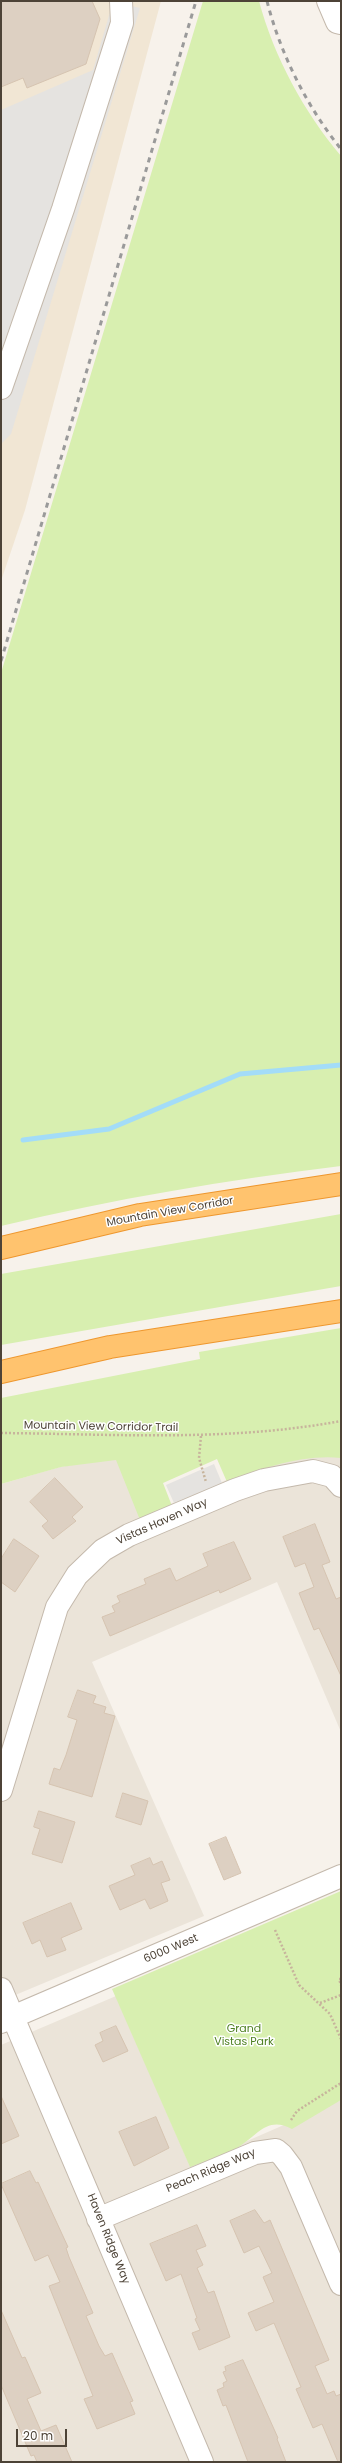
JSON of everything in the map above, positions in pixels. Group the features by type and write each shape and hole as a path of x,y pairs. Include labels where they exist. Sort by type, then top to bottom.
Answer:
{"highway":[{"name":"Mountain View Corridor","path":"1,1248 140,1215 341,1184"},
{"path":"1,1372 110,1347 341,1311"}],"street":[{"path":"1,388 63,209 122,23 121,1"},
{"path":"328,1 337,22 341,23"},
{"path":"1,332 11,356"},
{"name":"Vistas Haven Way","path":"1,1790 55,1612 66,1590 89,1562 118,1540 254,1483 313,1471 326,1473 339,1483"},
{"name":"6000 West","path":"7,2019 341,1876"},
{"path":"1,1988 7,2019"},
{"name":"Haven Ridge Way","path":"7,2019 88,2191 98,2219 202,2462"},
{"name":"Peach Ridge Way","path":"98,2219 255,2153 276,2150 282,2155 290,2167 341,2284"}],"path":[{"name":"Mountain View Corridor Trail","path":"1,1433 201,1436 253,1433 341,1421"},
{"path":"201,1436 199,1446 201,1469"},
{"path":"275,1930 299,1985 306,1994 319,2003 330,2014 341,2038"},
{"path":"341,1978 339,1979 341,1985"},
{"path":"319,2003 341,1995"},
{"path":"291,2120 297,2111 341,2083"}],"shaded area":[{"path":"1,1 161,1 25,510 1,581"},
{"path":"113,2 140,8 11,434 1,444 1,110 93,70"},
{"path":"341,1447 341,1732 277,1582 92,1662 204,1916 1,2001 1,1484 60,1467 117,1457 142,1516 285,1455"},
{"path":"214,1464 222,1483 174,1503 166,1485"},
{"path":"116,1996 190,2166 341,2100 341,2462 1,2462 1,2045"}],"green space":[{"path":"203,1 259,1 273,43 292,83 327,139 341,156 341,1166 255,1177 170,1191 86,1207 1,1226 1,673"},
{"path":"341,1214 341,1286 1,1345 1,1274"},
{"path":"341,1328 341,1458 312,1458 283,1463 227,1482 217,1459 163,1483 172,1506 140,1520 116,1460 61,1467 1,1484 1,1398 200,1359 199,1352"},
{"name":"Grand Vistas Park","path":"341,1891 341,2100 292,2129 276,2125 263,2128 229,2153 190,2167 112,1989"}],"building":[{"path":"1,1 92,1 100,19 86,64 27,88 23,78 1,87"},
{"path":"55,1478 83,1507 72,1517 76,1521 53,1539 42,1526 48,1521 30,1502"},
{"path":"315,1524 330,1562 322,1565 336,1599 341,1597 341,1676 319,1628 314,1630 299,1593 314,1587 305,1563 295,1567 283,1537"},
{"path":"14,1539 39,1556 15,1592 1,1582 1,1559"},
{"path":"234,1542 251,1579 220,1593 219,1590 110,1636 102,1617 115,1612 112,1606 120,1602 117,1596 146,1584 144,1579 170,1568 176,1581 208,1566 203,1554"},
{"path":"78,1690 96,1696 93,1703 106,1707 104,1713 115,1716 92,1797 49,1784 54,1768 60,1770 77,1720 68,1717"},
{"path":"123,1793 148,1801 141,1825 116,1817"},
{"path":"39,1811 75,1822 62,1863 32,1854 40,1829 34,1827"},
{"path":"226,1837 241,1873 224,1880 209,1844"},
{"path":"150,1858 153,1865 162,1861 170,1880 161,1883 168,1901 150,1909 145,1899 120,1910 109,1886 135,1875 131,1866"},
{"path":"71,1903 82,1929 61,1938 66,1950 47,1957 40,1940 32,1944 23,1923"},
{"path":"116,2026 128,2051 103,2062 95,2045 103,2041 100,2033"},
{"path":"1,2096 19,2136 1,2144"},
{"path":"156,2117 169,2148 134,2166 119,2132"},
{"path":"30,2171 36,2183 38,2182 68,2247 66,2248 69,2257 93,2313 86,2316 99,2346 105,2356 112,2353 133,2401 130,2402 135,2414 97,2429 84,2399 93,2396 49,2286 60,2282 48,2255 35,2261 1,2184"},
{"path":"255,2210 264,2223 270,2220 329,2360 315,2366 327,2394 334,2391 336,2396 341,2394 341,2462 338,2462 322,2424 313,2428 296,2389 301,2387 274,2323 256,2331 248,2313 274,2302 263,2277 272,2273 259,2246 244,2253 230,2221"},
{"path":"197,2225 206,2246 196,2250 203,2265 197,2268 208,2293 214,2291 230,2337 199,2350 192,2333 200,2330 195,2319 197,2318 181,2274 166,2281 150,2244"},
{"path":"1,2310 22,2358 25,2357 41,2393 27,2399 41,2431 56,2425 72,2462 37,2462 34,2455 31,2456 1,2385"},
{"path":"243,2360 278,2438 277,2439 286,2462 248,2462 226,2405 223,2406 217,2390 224,2387 223,2383 227,2381 223,2372 226,2371 225,2367"}],"waterway":[{"path":"23,1140 109,1129 240,1074 341,1065"}],"railway":[{"path":"1,661 196,1"},
{"path":"267,1 279,40 296,79 317,115 341,149"}]}
